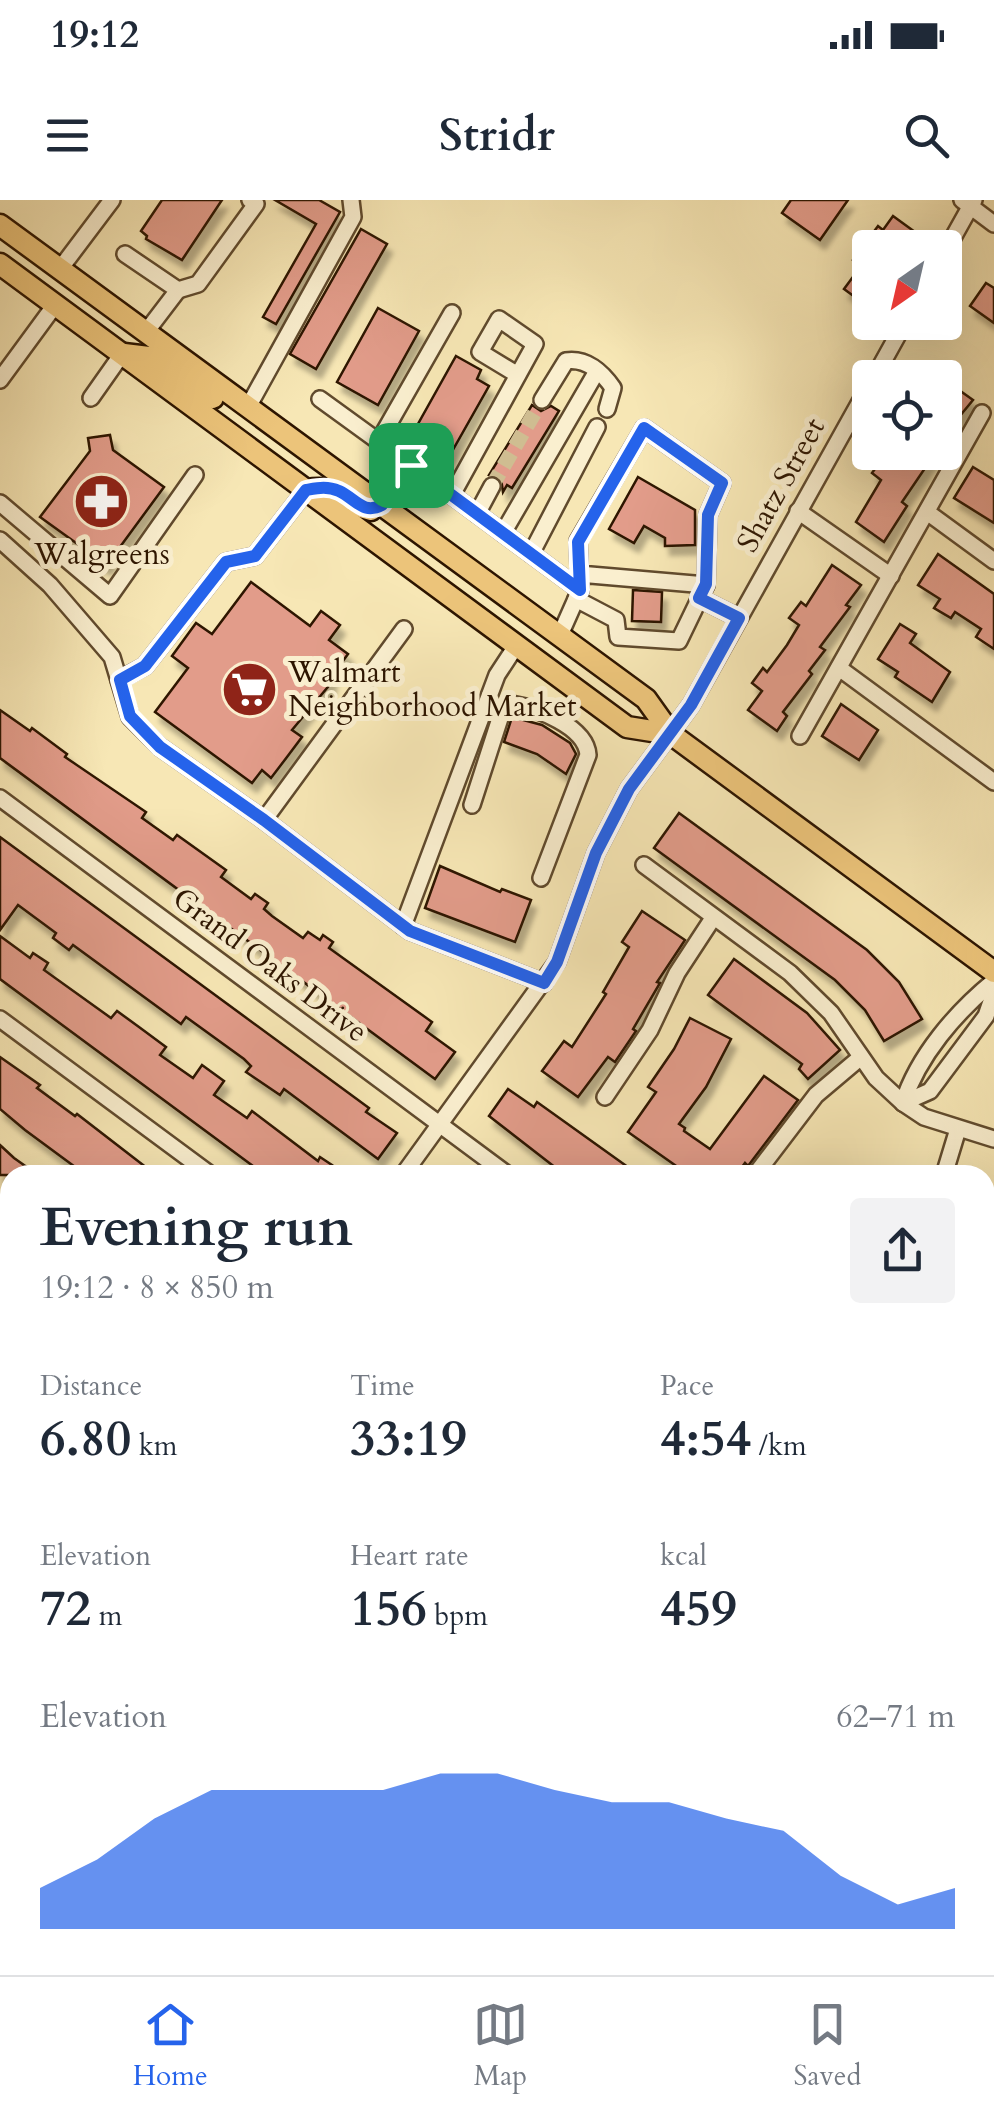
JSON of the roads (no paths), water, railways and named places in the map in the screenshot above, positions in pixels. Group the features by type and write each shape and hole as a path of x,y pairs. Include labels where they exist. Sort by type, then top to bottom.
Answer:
{"main road":[{"path":"0,224 646,699 671,734 994,972"},
{"path":"0,264 627,727 671,734"},
{"path":"122,354 157,358 229,408 248,407"},
{"path":"306,490 324,487 338,491 370,510 382,505"}],"street":[{"path":"60,269 112,200"},
{"path":"146,332 178,290 198,284 256,204 250,200"},
{"path":"248,407 353,217 352,200"},
{"path":"956,230 969,202 994,224"},
{"path":"125,254 178,290"},
{"path":"0,380 55,304"},
{"path":"379,441 452,313"},
{"path":"91,398 122,354"},
{"path":"542,400 566,361 578,359 597,371 612,388 607,409"},
{"path":"503,533 597,371"},
{"path":"452,495 518,375"},
{"path":"320,399 579,588 616,620 618,637 679,641 702,592 708,515 722,483 644,428 578,542 579,588 560,635"},
{"path":"800,736 982,414"},
{"name":"Shatz Street","path":"410,1165 557,962 604,837 629,789 691,705 852,416"},
{"path":"531,554 597,428"},
{"path":"382,505 411,465"},
{"path":"0,503 110,596 195,475"},
{"path":"477,514 492,486"},
{"path":"120,680 145,666 226,562 255,556 306,490"},
{"path":"798,511 892,576"},
{"path":"927,512 994,561"},
{"path":"0,540 50,585 112,656 130,716 160,747 403,926 544,983"},
{"path":"579,588 702,592 739,618"},
{"path":"264,820 404,629"},
{"path":"403,926 498,676 516,646"},
{"path":"839,668 994,782"},
{"path":"472,805 503,709 512,704 534,708 558,720 588,745 580,782 541,878"},
{"name":"Grand Oaks Drive","path":"0,798 495,1165"},
{"path":"644,865 790,974 832,1013 876,1078 903,1103 924,1117 994,1140"},
{"path":"605,1097 650,1030 677,973 713,918"},
{"path":"903,1103 920,1064 968,1002 994,981"},
{"path":"903,1103 930,1091 986,1016 994,993"},
{"path":"0,1019 197,1165"},
{"path":"763,1165 816,1095 861,1057"},
{"path":"920,1064 940,1078"},
{"path":"947,1165 958,1129"}],"tunnel":[{"path":"492,486 542,400"}],"place":[{"name":"Walgreens","path":"102,502"},
{"name":"Walmart Neighborhood Market","path":"249,689"}]}
